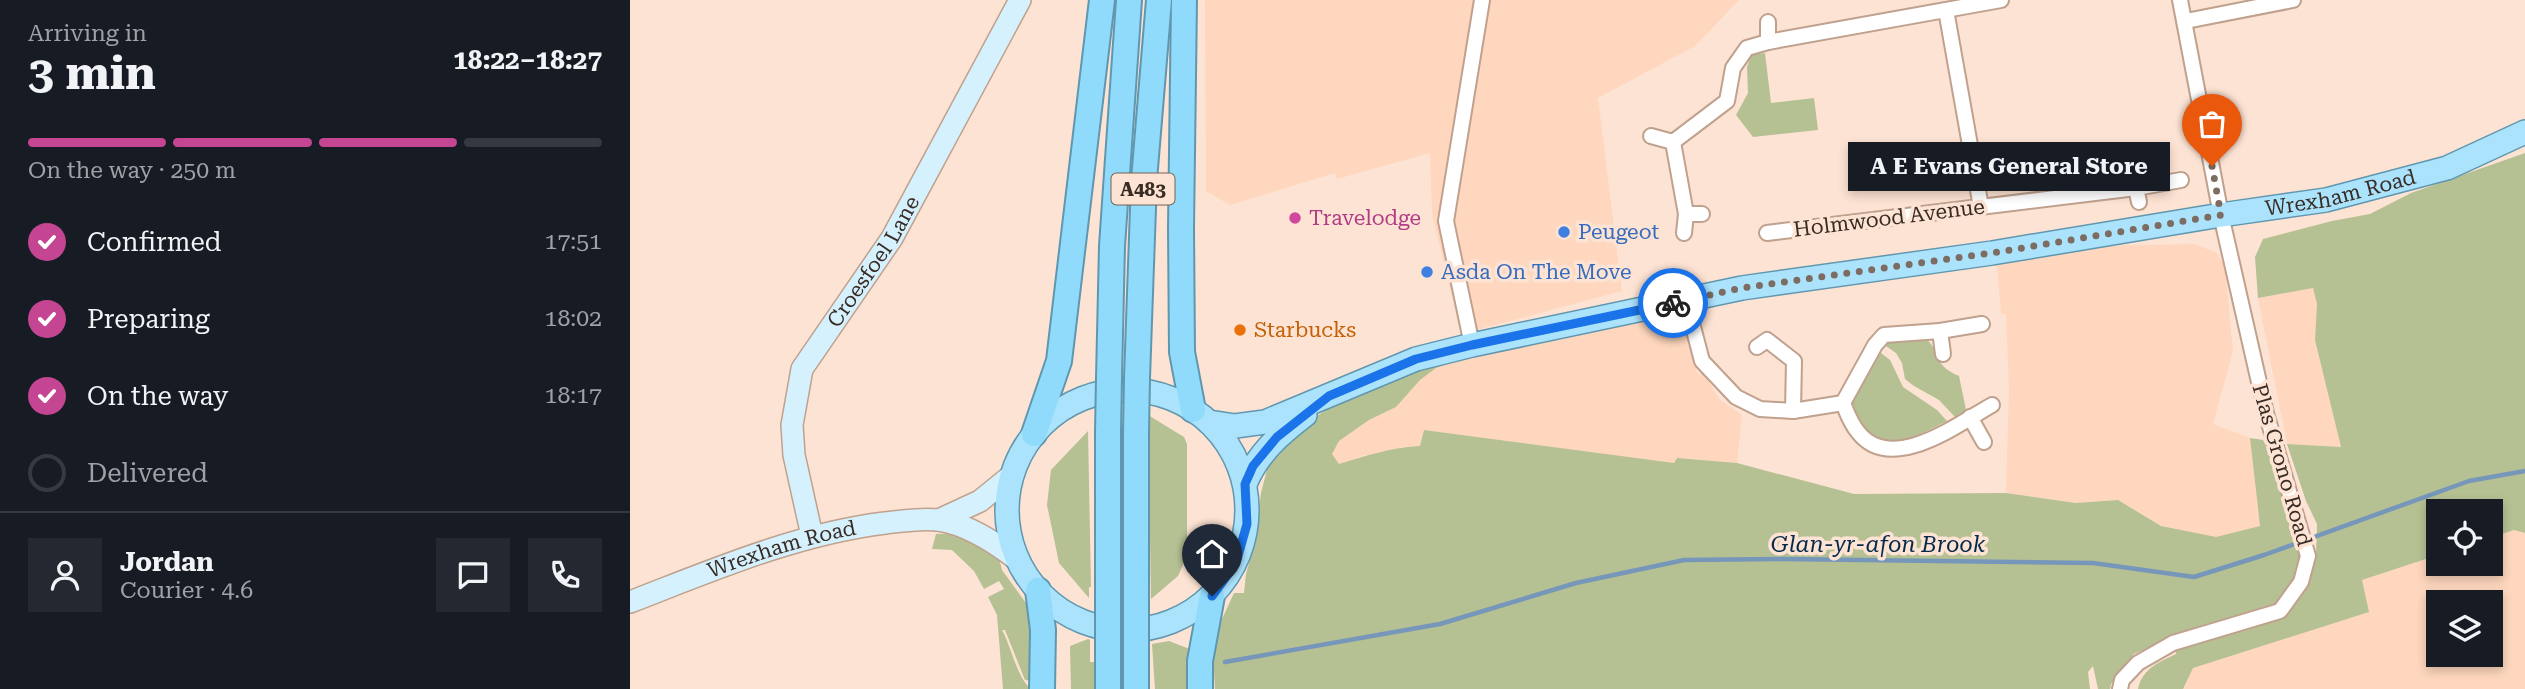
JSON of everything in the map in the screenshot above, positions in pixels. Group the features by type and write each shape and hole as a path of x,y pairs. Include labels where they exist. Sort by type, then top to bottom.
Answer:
{"highway":[{"path":"1034,434 1059,361 1102,0"},
{"name":"A483","path":"1108,689 1108,432 1112,246 1129,0"},
{"name":"A483","path":"1136,689 1137,378 1144,180 1158,0"},
{"path":"1184,0 1182,352 1201,416"},
{"path":"1038,590 1043,630 1042,689"},
{"path":"1200,689 1200,661 1212,596"}],"main road":[{"name":"Croesfoel Lane","path":"812,536 794,455 792,425 802,369 892,238 1020,0"},
{"name":"Wrexham Road","path":"1201,416 1251,425 1265,422 1416,359 1742,288 1992,253 2326,200 2447,168 2525,132"},
{"path":"1138,390 1167,397 1201,416 1232,450 1245,484 1247,524 1240,550 1236,563 1212,596 1181,618 1144,629 1131,629 1105,628 1068,615 1038,590 1019,561 1007,519 1012,475 1021,453 1034,434 1056,414 1081,399 1109,391 1138,390"},
{"name":"Wrexham Road","path":"1245,484 1253,466 1277,437 1329,396"},
{"name":"Wrexham Road","path":"939,520 980,501 1012,475"},
{"name":"Wrexham Road","path":"630,602 752,555 812,536 859,526 910,520 939,520 984,537 1019,561"}],"street":[{"path":"1472,345 1446,221 1482,0"},
{"path":"1674,142 1727,101 1733,68 1747,48 2001,0"},
{"name":"Plas Grono Road","path":"2120,689 2122,681 2138,663 2172,643 2280,611 2301,582 2308,556 2266,413 2221,215 2180,0"},
{"path":"2186,21 2293,0"},
{"path":"1946,10 1981,206"},
{"path":"1768,22 1768,42"},
{"path":"1651,136 1674,142"},
{"path":"1674,142 1686,214 1684,233"},
{"name":"Holmwood Avenue","path":"1767,233 1981,206 2138,195 2182,180"},
{"path":"1686,214 1702,214"},
{"path":"1686,300 1702,361 1736,397 1760,409 1793,411 1843,403"},
{"path":"1843,403 1875,345 1884,335 1940,331 1982,324"},
{"path":"1940,331 1943,354"},
{"path":"1757,347 1767,340 1794,361 1793,411"},
{"path":"1843,403 1858,432 1866,440 1892,450 1908,448 1929,440 1992,405"},
{"path":"1970,417 1984,442"}],"shaded area":[{"path":"1205,0 1739,0 1695,46 1598,98 1622,291 1461,334 1432,214 1430,153 1337,179 1335,173 1230,205 1206,191"},
{"path":"2195,244 2217,253 2225,267 2233,351 2213,424 2250,438 2260,526 2216,538 2161,526 2118,500 2076,503 2006,493 2009,388 2006,314 2001,314 1997,263 2098,246"},
{"path":"2313,288 2317,304 2315,340 2341,447 2287,444 2258,298"},
{"path":"1679,312 1697,373 1705,375 1719,399 1742,415 1737,463 1677,458 1675,464 1424,430 1420,446 1400,447 1383,454 1365,455 1339,464 1332,454 1339,441 1369,420 1396,407 1420,380 1436,368 1473,355"},
{"path":"2514,530 2525,533 2525,689 2183,689 2193,668 2369,612 2362,580 2426,559 2426,576 2503,576 2503,534"}],"green space":[{"path":"1765,53 1771,103 1814,98 1818,130 1753,137 1736,115 1748,93 1747,67 1751,55"},
{"path":"2525,153 2525,533 2514,530 2503,534 2503,499 2426,499 2426,559 2362,580 2369,612 2193,668 2183,689 2138,689 2147,671 2176,654 2175,636 2134,654 2110,689 2098,689 2093,666 2088,672 2090,689 1215,689 1213,654 1222,619 1234,593 1244,593 1269,462 1303,425 1351,394 1390,378 1473,355 1436,368 1420,380 1396,407 1369,420 1339,441 1332,454 1339,464 1390,450 1420,446 1424,430 1674,463 1677,458 1737,463 1854,494 2006,493 2076,503 2118,500 2161,526 2216,537 2260,526 2250,438 2263,440 2272,458 2299,554 2316,556 2317,524 2306,501 2287,444 2341,447 2315,340 2317,304 2313,288 2258,298 2255,257 2263,239 2370,214 2411,193"},
{"path":"1924,338 1933,346 1944,366 1959,376 1966,410 1955,417 1939,400 1905,379 1902,363 1896,353 1883,344 1892,340"},
{"path":"1877,350 1890,360 1903,387 1937,410 1947,421 1915,436 1892,441 1871,435 1862,426 1856,417 1853,401"},
{"path":"1148,415 1184,437 1187,444 1187,556 1178,576 1151,599"},
{"path":"1088,431 1089,598 1059,563 1047,505 1051,470"},
{"path":"966,533 998,554 1002,570 1031,610 1032,681 1025,680 1005,630 1002,630 1023,679 1032,689 1003,689 997,615 988,597 1004,589 999,581 984,589 974,571 952,550 932,549 936,534"},
{"path":"1088,639 1090,662 1094,662 1095,689 1071,689 1070,646"},
{"path":"1169,641 1192,650 1189,689 1155,689 1152,644"}],"waterway":[{"name":"Glan-yr-afon Brook","path":"1225,662 1440,624 1576,583 1684,560 2093,563 2194,577 2264,555 2469,481 2525,471"}],"way so far":[{"path":"1673,303 1742,288 1992,253 2221,215 2212,166"}],"place":[{"name":"A E Evans General Store","path":"2212,166"},
{"name":"Travelodge","path":"1295,218"},
{"name":"Peugeot","path":"1564,232"},
{"name":"Asda On The Move","path":"1427,272"},
{"name":"Starbucks","path":"1240,330"}],"route":[{"path":"1212,596 1236,563 1247,524 1245,484 1253,466 1277,437 1329,396 1416,359 1673,303"}]}
